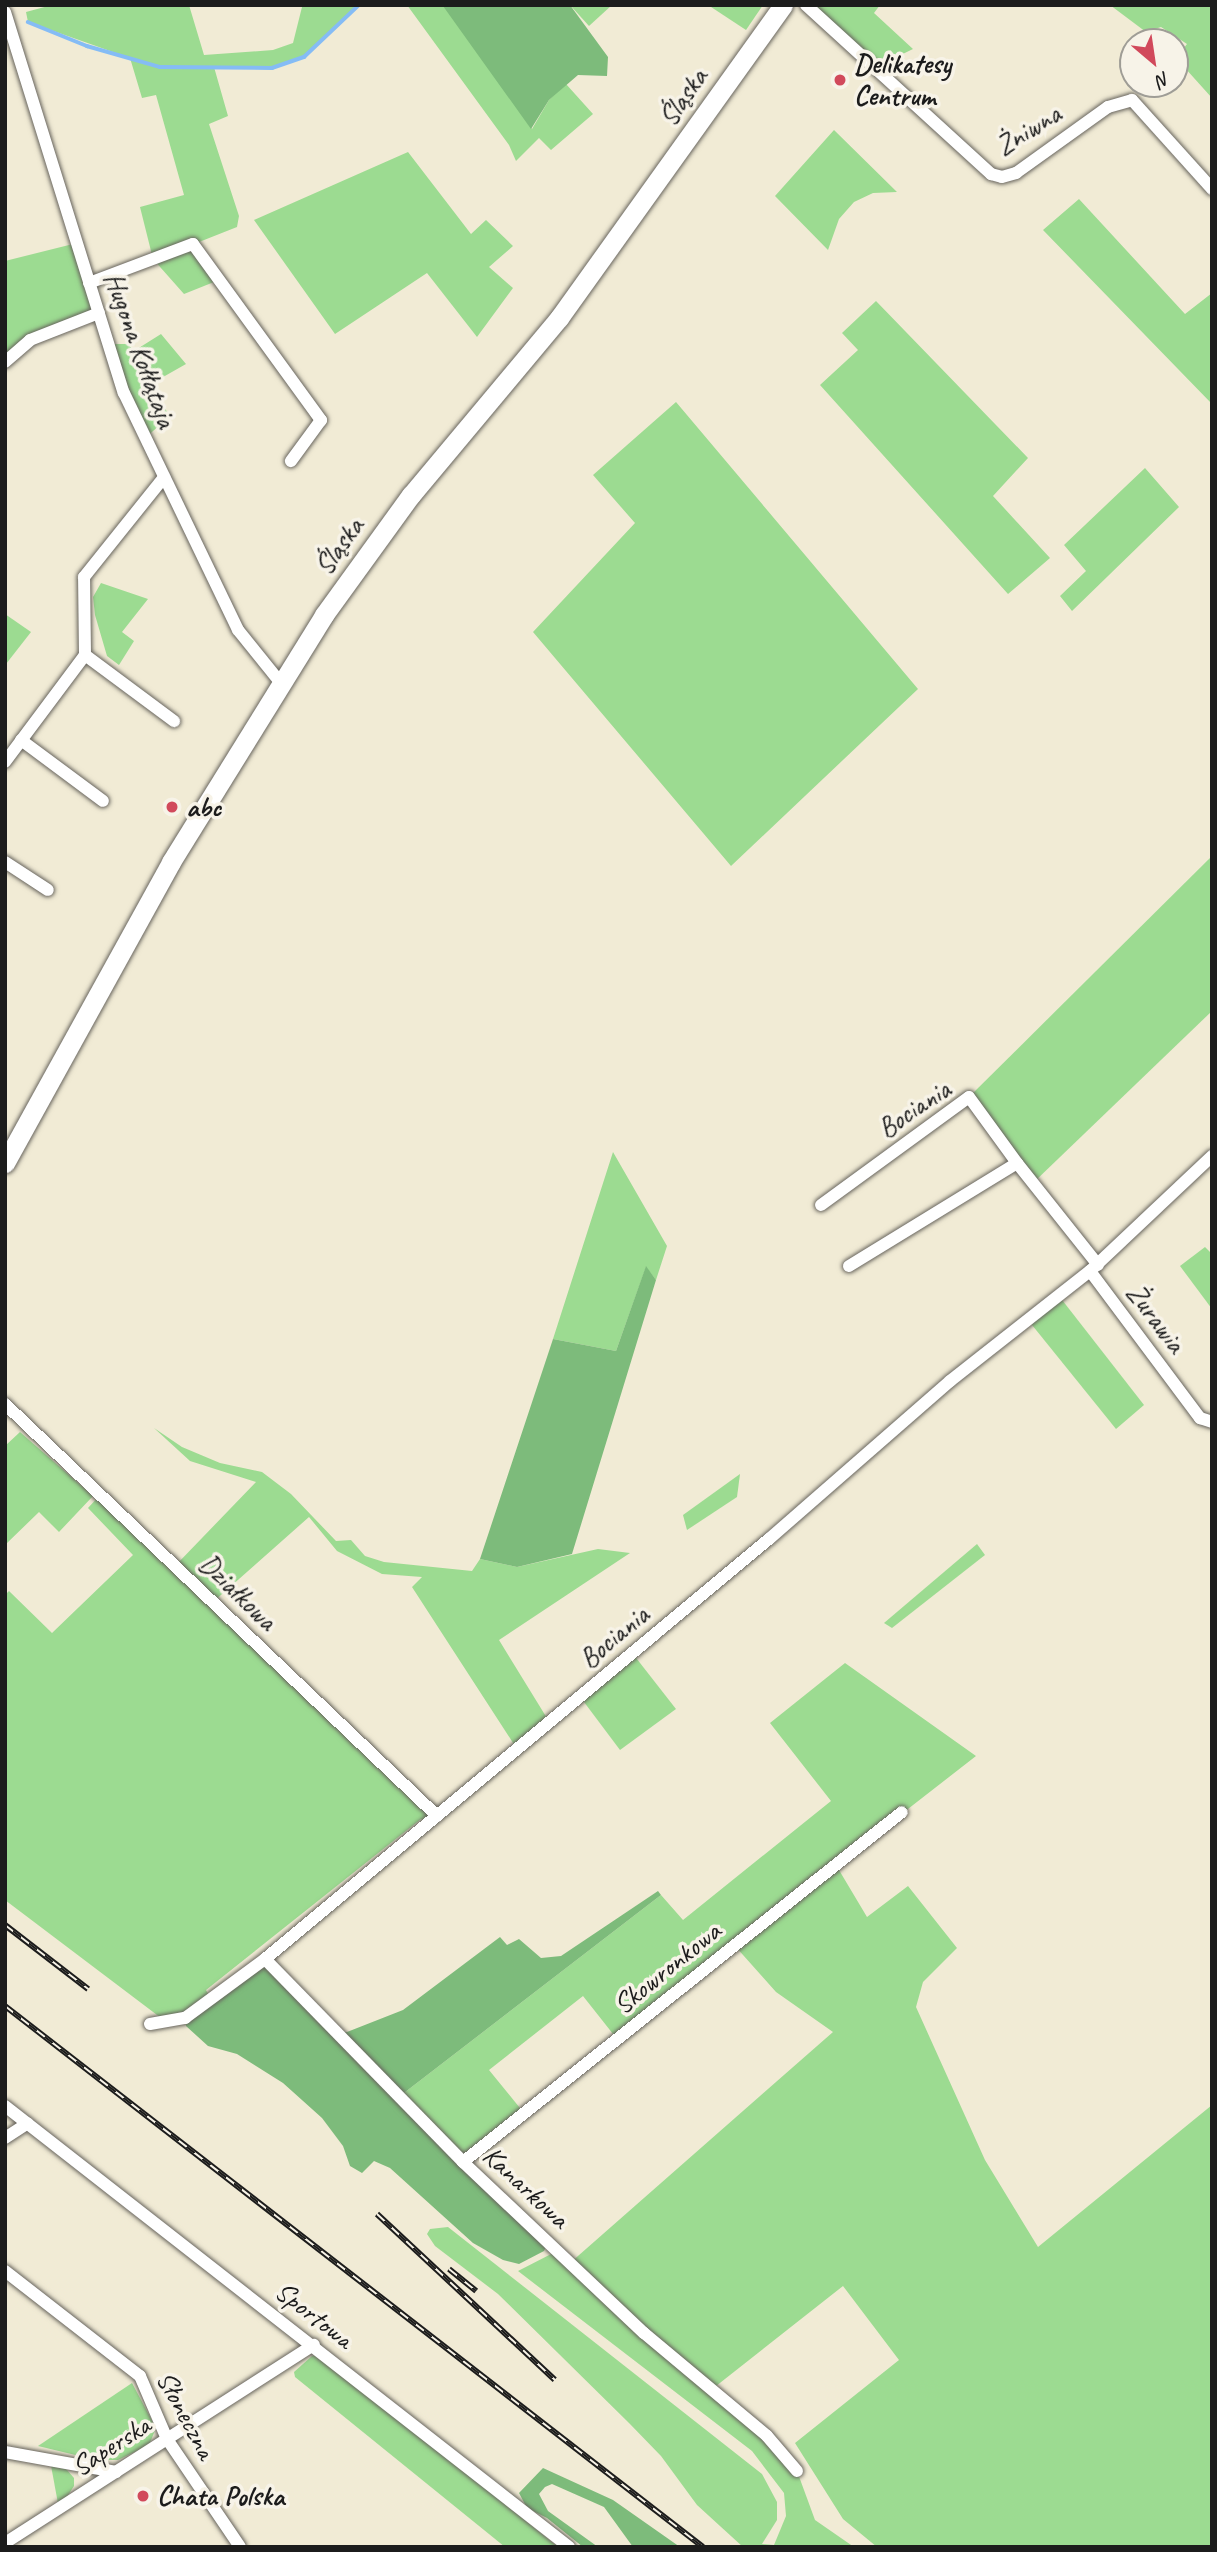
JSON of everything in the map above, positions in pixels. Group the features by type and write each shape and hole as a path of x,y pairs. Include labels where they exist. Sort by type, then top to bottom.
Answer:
{"street":[{"name":"Śląska","path":"5,1163 171,862 280,682 411,495 542,339 618,239 783,5"},
{"name":"Żniwna","path":"806,5 990,174 1003,177 1016,173 1108,107 1132,100 1212,189"},
{"name":"Hugona Kołłątaja","path":"5,12 124,393 238,630 280,682"},
{"path":"89,283 193,244 321,420 291,461"},
{"path":"5,362 30,340 99,313"},
{"path":"5,762 85,655 84,577 163,477"},
{"path":"85,655 174,721"},
{"path":"22,740 103,801"},
{"path":"5,862 48,890"},
{"name":"Bociania","path":"821,1205 969,1097 1094,1268"},
{"name":"Bociania","path":"150,2024 185,2018 265,1959 769,1539 950,1381 1094,1268 1212,1156"},
{"path":"849,1266 1017,1163"},
{"name":"Żurawia","path":"1094,1268 1200,1418 1211,1425"},
{"name":"Działkowa","path":"5,1404 437,1816"},
{"name":"Skowronkowa","path":"463,2162 902,1812"},
{"name":"Kanarkowa","path":"265,1959 463,2162 644,2333 767,2436 797,2471"},
{"name":"Sportowa","path":"5,2106 569,2547"},
{"path":"5,2138 28,2123"},
{"name":"Słoneczna","path":"5,2271 140,2376 167,2440 240,2547"},
{"name":"Saperska","path":"5,2543 314,2345"},
{"path":"5,2452 116,2472"}],"green space":[{"path":"52,5 189,5 204,55 273,50 293,43 302,7 359,5 304,57 272,68 214,67 228,116 209,124 239,216 237,227 194,244 219,280 184,294 153,259 140,207 184,195 156,95 142,98 130,58 28,22 26,12"},
{"path":"407,5 447,5 532,129 549,100 566,84 593,114 551,150 539,138 516,161 509,145"},
{"path":"570,5 612,5 589,26"},
{"path":"570,5 608,57 607,76 578,75 549,100 531,129 443,6"},
{"path":"708,5 763,5 746,30"},
{"path":"806,5 880,5 874,13 913,49 876,67"},
{"path":"1110,5 1212,5 1212,98 1189,72 1189,28 1141,28"},
{"path":"834,130 897,192 873,193 854,202 839,219 828,250 775,196"},
{"path":"408,152 471,234 486,220 513,246 489,267 513,288 477,337 427,273 335,334 254,220"},
{"path":"1079,199 1185,314 1212,293 1212,404 1043,230"},
{"path":"77,243 99,313 65,325 5,362 5,261"},
{"path":"876,301 1028,458 993,496 1050,558 1008,594 820,385 858,350 842,333"},
{"path":"161,334 186,364 149,385 170,416 144,439 109,344 128,344 134,351"},
{"path":"676,402 918,689 731,866 533,632 635,523 593,475"},
{"path":"1145,468 1179,507 1072,611 1060,596 1086,571 1064,545"},
{"path":"101,583 148,599 122,632 134,641 119,665 107,656 95,615 93,597"},
{"path":"5,614 31,632 6,664 5,664"},
{"path":"1212,856 1212,1011 1033,1183 969,1097"},
{"path":"613,1152 667,1246 656,1280 646,1267 616,1351 553,1339"},
{"path":"1205,1247 1212,1254 1212,1309 1180,1266"},
{"path":"646,1266 656,1280 572,1554 517,1567 480,1559 553,1339 616,1351"},
{"path":"1059,1296 1144,1405 1116,1429 1028,1320"},
{"path":"154,1428 182,1447 220,1463 262,1472 291,1494 336,1541 351,1540 365,1556 384,1562 472,1571 480,1559 517,1567 598,1549 630,1553 499,1640 550,1723 517,1749 412,1587 422,1577 382,1574 337,1551 309,1517 213,1602 437,1816 429,1823 421,1819 206,1990 211,1999 165,2021 5,1900 5,1595 9,1591 52,1633 133,1555 88,1508 100,1495 175,1566 256,1482 190,1461"},
{"path":"20,1432 93,1496 59,1532 39,1512 5,1545 5,1446"},
{"path":"740,1474 737,1497 687,1530 683,1515"},
{"path":"977,1544 985,1555 892,1628 884,1623"},
{"path":"633,1654 676,1709 620,1750 581,1698"},
{"path":"845,1663 976,1756 836,1865 867,1917 908,1886 957,1948 923,1982 916,2007 985,2160 1038,2247 1212,2105 1212,2547 877,2547 843,2519 795,2443 899,2360 843,2286 711,2390 797,2471 815,2520 854,2547 743,2547 697,2505 661,2456 629,2423 498,2294 435,2246 427,2234 430,2229 448,2227 762,2474 777,2502 777,2520 762,2544 774,2545 786,2516 784,2493 752,2451 518,2271 557,2251 570,2263 833,2032 776,1992 735,1946 617,2039 583,1996 489,2070 524,2113 463,2162 400,2096 661,1895 683,1920 831,1801 770,1723"},
{"path":"658,1891 661,1895 400,2096 548,2242 544,2251 519,2264 503,2260 473,2243 390,2168 374,2161 362,2173 350,2166 343,2146 322,2118 283,2083 237,2054 208,2046 186,2026 185,2018 265,1959 332,2035 347,2032 403,2010 500,1937 507,1945 519,1939 541,1958 561,1956"},
{"path":"319,2355 558,2547 505,2547 295,2377 294,2372 312,2356"},
{"path":"132,2383 156,2428 149,2445 118,2460 96,2460 38,2446"},
{"path":"50,2460 60,2462 74,2478 74,2486 59,2509"},
{"path":"543,2468 613,2500 680,2547 633,2547 604,2507 552,2484 545,2487 539,2494 548,2511 598,2547 583,2547 547,2518 527,2508 519,2493"}],"waterway":[{"path":"28,22 87,46 160,67 272,68 304,57 359,5"}],"railway":[{"path":"5,1925 88,1989"},
{"path":"5,2006 703,2547"},
{"path":"377,2214 555,2380"},
{"path":"449,2269 476,2291"}],"place":[{"name":"Delikatesy Centrum","path":"840,80"},
{"name":"abc","path":"172,807"},
{"name":"Chata Polska","path":"143,2496"}]}
